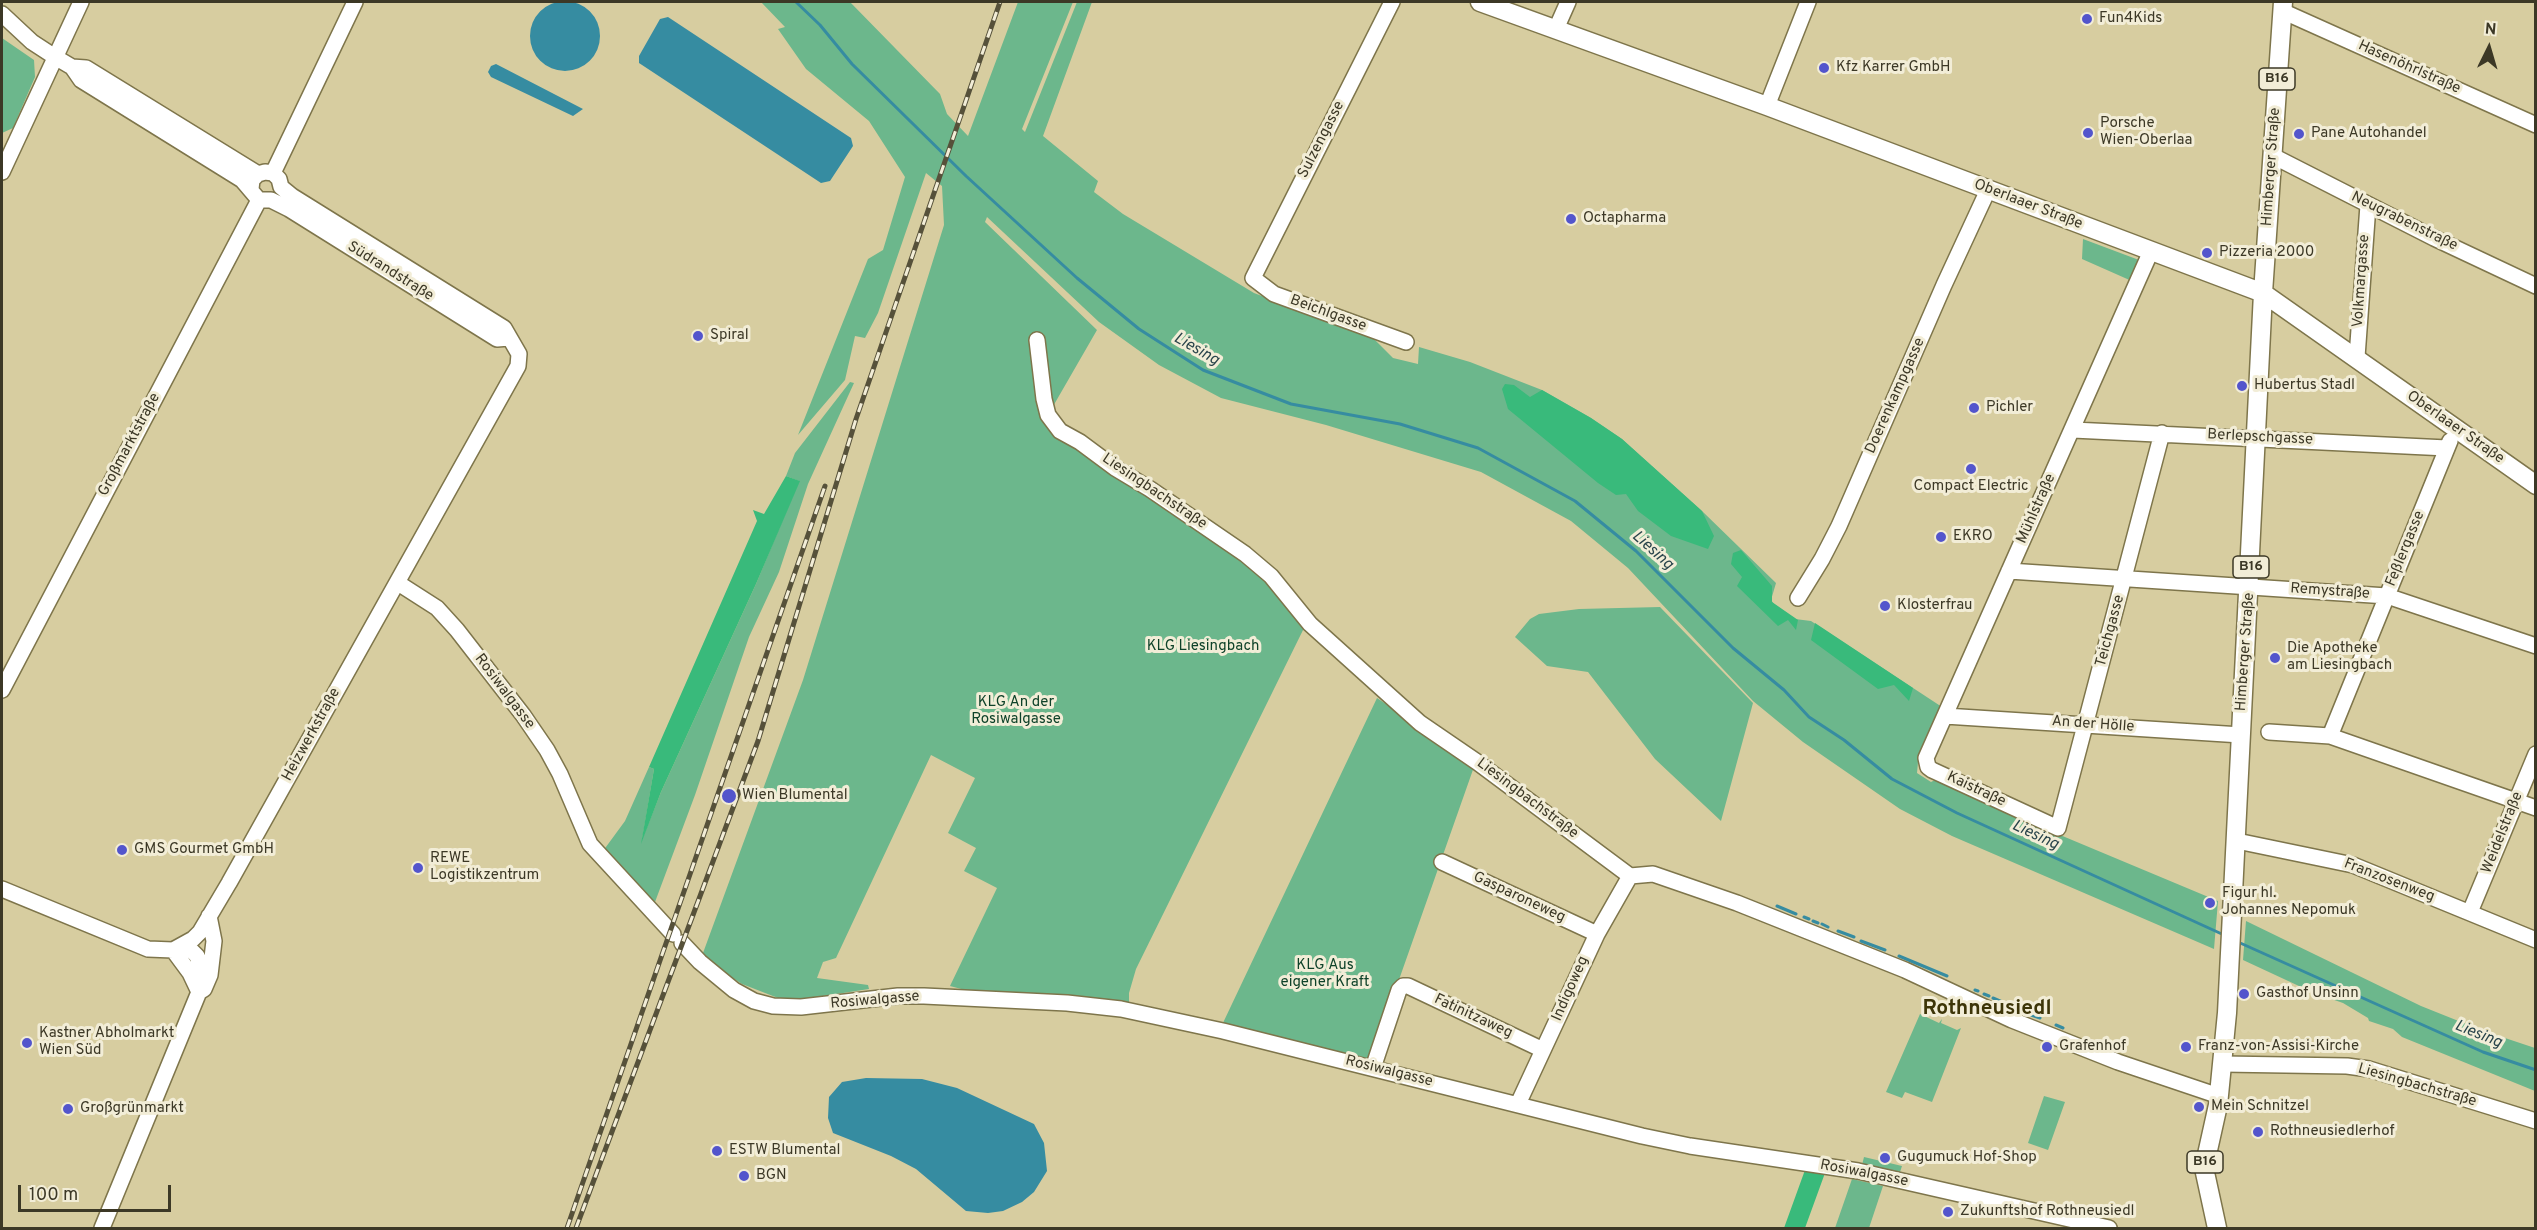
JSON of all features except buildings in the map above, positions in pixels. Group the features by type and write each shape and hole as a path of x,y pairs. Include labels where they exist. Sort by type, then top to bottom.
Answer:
{"main road":[{"name":"Oberlaaer Straße","path":"1480,2 1767,106 2264,293 2535,485"},
{"name":"Himberger Straße","path":"2217,1228 2204,1168 2214,1095 2223,1065 2237,841 2264,293 2282,6"}],"street":[{"path":"2,172 9,141 55,57 81,2"},
{"path":"270,178 355,2"},
{"name":"Sulzengasse","path":"1253,278 1392,2"},
{"path":"1556,29 1568,2"},
{"path":"1767,106 1808,2"},
{"name":"Hasenöhrlstraße","path":"2282,6 2535,125"},
{"name":"Südrandstraße","path":"2,14 24,35 72,67 81,80 242,180 260,196 497,339 513,343"},
{"name":"Südrandstraße","path":"72,67 86,68 270,178 504,328 513,343"},
{"name":"Neugrabenstraße","path":"2272,156 2535,286"},
{"path":"270,178 278,195 260,196 252,180 270,178"},
{"name":"Doerenkampgasse","path":"1798,598 1839,526 1988,190"},
{"name":"Großmarktstraße","path":"2,690 260,196"},
{"name":"Volkmargasse","path":"2357,357 2368,205"},
{"name":"Mühlstraße","path":"1928,766 1926,758 2151,251"},
{"name":"Beichlgasse","path":"1253,278 1274,294 1406,342"},
{"name":"Liesingbachstraße","path":"1037,340 1048,415 1060,431 1080,442 1115,468 1245,554 1271,576 1310,624 1412,716 1630,876"},
{"name":"Heizwerkstraße","path":"180,947 200,932 516,373 520,361 513,343"},
{"name":"Feßlergasse","path":"2330,736 2455,428"},
{"name":"Berlepschgasse","path":"2073,430 2447,448"},
{"name":"Teichgasse","path":"2058,828 2162,434"},
{"name":"Remystraße","path":"2009,571 2387,596 2535,646"},
{"name":"Rosiwalgasse","path":"398,584 437,608 457,630 523,715 560,774 590,844 607,865 700,962 734,990 754,1000 773,1006 801,1007 908,996 1084,1004 1121,1009 1200,1025 1652,1138 1721,1151 1858,1171 2109,1228"},
{"name":"An der Hölle","path":"1945,716 2241,735"},
{"path":"2269,732 2330,736 2535,808"},
{"name":"Weidelstraße","path":"2470,912 2535,754"},
{"name":"Kaistraße","path":"1928,766 2058,828"},
{"name":"Franzosenweg","path":"2237,841 2353,865 2535,940"},
{"name":"Gasparoneweg","path":"1442,862 1597,934"},
{"path":"1630,876 1653,874 1737,903 1905,970 2012,1020 2156,1076 2214,1095"},
{"name":"Indigoweg","path":"1518,1104 1597,934 1630,876"},
{"path":"2,889 148,949 180,947 197,956 203,986"},
{"path":"102,1228 203,986 210,975 214,940 209,916"},
{"name":"Fatinitzaweg","path":"1373,1068 1399,990 1403,986 1408,986 1543,1050"},
{"name":"Liesingbachstraße","path":"2223,1065 2347,1066 2369,1069 2535,1121"}],"green space":[{"path":"761,2 850,2 940,94 947,114 968,136 1018,2 1073,2 1022,129 1025,132 1077,2 1092,2 1043,136 1098,181 1094,192 1123,214 1254,293 1374,339 1393,358 1418,364 1419,347 1470,362 1542,390 1591,418 1622,439 1702,511 1776,583 1771,600 1774,604 1795,619 1811,621 1942,707 1918,762 1917,773 1931,782 1939,778 2029,822 2218,901 2214,949 1952,836 1900,809 1803,742 1753,701 1628,568 1571,521 1481,472 1326,425 1221,398 1159,365 1099,322 987,217 985,222 1097,330 1048,415 1260,574 1306,624 1136,969 1129,993 1129,1007 1086,1000 965,990 950,986 997,888 964,871 976,848 948,833 975,778 931,755 836,958 823,962 817,978 868,985 869,989 804,999 778,998 742,984 722,971 703,953 803,680 944,225 942,186 926,173 878,313 865,338 855,336 845,380 798,435 868,259 883,250 905,177 869,121 806,69 778,29 785,27"},
{"path":"2,38 34,60 35,77 13,128 2,133"},
{"path":"2083,239 2139,260 2134,282 2082,259"},
{"path":"850,382 854,383 808,484 779,572 749,637 695,795 655,902 603,851 625,821 649,767 654,769 642,840 661,792 756,584 799,481 786,476 795,453"},
{"path":"1505,384 1514,385 1530,397 1542,390 1622,439 1702,511 1714,536 1708,549 1671,536 1638,511 1626,494 1616,495 1598,483 1508,409 1502,389"},
{"path":"786,476 800,481 756,584 661,792 641,844 654,769 649,767 757,521 753,510 764,514"},
{"path":"1741,550 1772,586 1772,602 1798,620 1796,630 1788,620 1778,626 1737,586 1742,577 1731,564 1733,553"},
{"path":"1660,607 1753,703 1721,821 1655,759 1588,672 1547,666 1515,637 1530,619 1539,614 1579,609"},
{"path":"1815,623 1913,688 1909,701 1894,685 1878,689 1811,640"},
{"name":"KLG Aus eigener Kraft","path":"1377,698 1475,764 1370,1062 1222,1025"},
{"path":"2246,921 2421,1006 2535,1048 2535,1091 2402,1037 2393,1029 2369,1021 2368,1018 2343,1003 2314,993 2243,960"},
{"path":"1920,1014 1939,1023 1942,1019 1941,1023 1957,1030 1961,1028 1932,1102 1905,1092 1902,1098 1886,1092"},
{"path":"2044,1096 2065,1102 2048,1150 2028,1143"},
{"path":"1864,1157 1902,1166 1899,1175 1862,1165"},
{"path":"1805,1170 1825,1173 1805,1228 1784,1228"},
{"path":"1852,1179 1883,1186 1869,1228 1835,1228"}],"water":[{"path":"572,1 585,7 594,16 598,22 600,36 598,50 590,61 579,69 558,71 540,61 532,50 530,29 540,11 551,3"},
{"path":"668,17 851,138 853,146 830,181 821,183 639,63 639,56 660,19"},
{"path":"496,64 583,109 573,116 491,77 488,72 491,66"},
{"path":"866,1078 922,1079 957,1088 1034,1124 1044,1143 1047,1171 1034,1192 1022,1202 1003,1211 988,1213 966,1211 916,1169 891,1156 833,1133 828,1118 829,1097 842,1082"}],"waterway":[{"name":"Liesing","path":"796,2 820,25 852,64 966,176 1077,278 1139,329 1203,370 1291,404 1400,424 1478,448 1575,501 1636,551 1733,648 1784,690 1809,717 1844,740 1892,779 1957,813 2224,935"},
{"path":"1777,906 1796,914"},
{"path":"1804,917 1809,919"},
{"path":"1813,921 1818,923"},
{"path":"1822,924 1828,927"},
{"path":"1838,931 1854,937"},
{"path":"1861,941 1885,950"},
{"name":"Liesing","path":"2238,942 2483,1052 2536,1070"},
{"path":"1899,956 1947,976"},
{"path":"1984,994 1989,996"},
{"path":"1993,998 2023,1011"},
{"path":"2031,1015 2040,1018"},
{"path":"2056,1025 2063,1028"}],"railway":[{"path":"576,1228 758,741 856,419 1000,2"},
{"path":"567,1228 825,486"}],"place":[{"name":"Fun4Kids","path":"2087,19"},
{"name":"Kfz Karrer GmbH","path":"1824,68"},
{"name":"Porsche Wien-Oberlaa","path":"2088,133"},
{"name":"Pane Autohandel","path":"2299,134"},
{"name":"Octapharma","path":"1571,219"},
{"name":"Pizzeria 2000","path":"2207,253"},
{"name":"Spiral","path":"698,336"},
{"name":"Hubertus Stadl","path":"2242,386"},
{"name":"Pichler","path":"1974,408"},
{"name":"Compact Electric","path":"1971,469"},
{"name":"EKRO","path":"1941,537"},
{"name":"Klosterfrau","path":"1885,606"},
{"name":"Die Apotheke am Liesingbach","path":"2275,658"},
{"name":"Wien Blumental","path":"729,796"},
{"name":"GMS Gourmet GmbH","path":"122,850"},
{"name":"REWE Logistikzentrum","path":"418,868"},
{"name":"Figur hl. Johannes Nepomuk","path":"2210,903"},
{"name":"Gasthof Unsinn","path":"2244,994"},
{"name":"Kastner Abholmarkt Wien Süd","path":"27,1043"},
{"name":"Grafenhof","path":"2047,1047"},
{"name":"Franz-von-Assisi-Kirche","path":"2186,1047"},
{"name":"Mein Schnitzel","path":"2199,1107"},
{"name":"Großgrünmarkt","path":"68,1109"},
{"name":"Rothneusiedlerhof","path":"2258,1132"},
{"name":"ESTW Blumental","path":"717,1151"},
{"name":"Gugumuck Hof-Shop","path":"1885,1158"},
{"name":"BGN","path":"744,1176"},
{"name":"Zukunftshof Rothneusiedl","path":"1948,1212"}],"district":[{"name":"Rothneusiedl","path":"1987,1010"}],"park label":[{"name":"KLG Liesingbach","path":"1203,647"},
{"name":"KLG An der Rosiwalgasse","path":"1016,712"}]}
